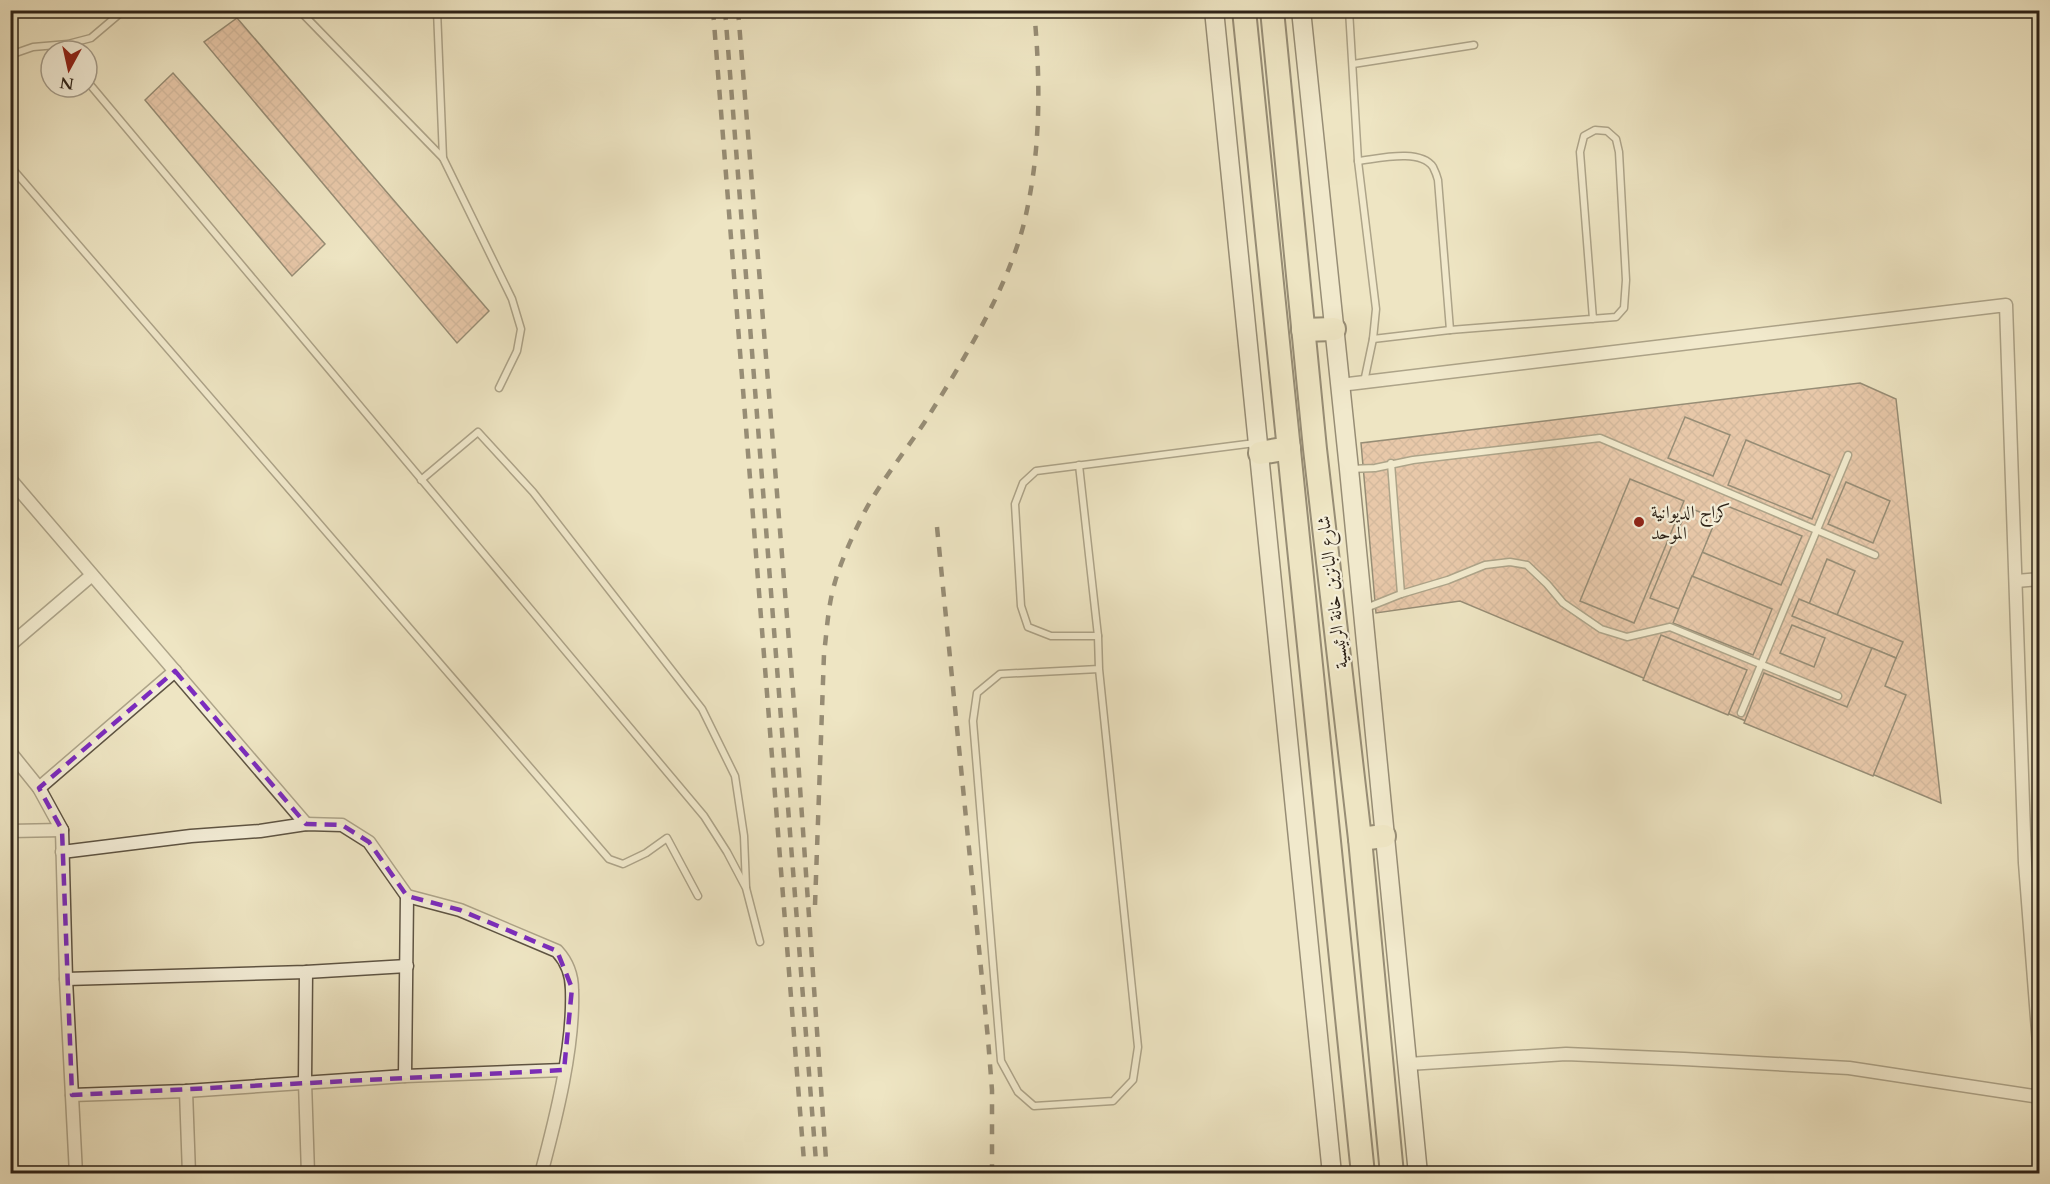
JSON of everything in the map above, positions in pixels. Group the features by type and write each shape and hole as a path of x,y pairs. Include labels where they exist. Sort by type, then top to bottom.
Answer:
{"highway":[{"name":"شارع البانزين خانة الرئيسية","path":"1244,10 1363,1173"},
{"name":"شارع البانزين خانة الرئيسية","path":"1272,10 1303,330 1360,839 1392,1173"},
{"path":"1303,330 1334,329"},
{"path":"1260,448 1289,448"},
{"path":"1360,839 1384,836"}],"main road":[{"path":"1214,10 1332,1173"},
{"path":"1302,11 1418,1173"}],"street":[{"path":"1340,385 2006,305 2025,863 2040,1057"},
{"path":"10,479 306,824"},
{"path":"10,645 92,575"},
{"path":"2016,581 2040,579"},
{"path":"39,788 175,671"},
{"path":"10,752 39,788 63,830 66,979 76,1173 10,1173"},
{"path":"62,852 306,824 342,825 369,842 407,896 405,1076"},
{"path":"10,831 63,830"},
{"path":"407,896 460,910 557,951 564,958 572,988 570,1033 541,1173"},
{"path":"66,979 306,972 406,966"},
{"path":"306,972 305,1082 308,1173"},
{"path":"1408,1064 1566,1054 1684,1059 1850,1068 2040,1097"},
{"path":"72,1095 186,1091 405,1076 564,1070"},
{"path":"186,1091 189,1173"}],"lane":[{"path":"87,39 124,10"},
{"path":"299,10 443,158 512,299 521,329 517,351 499,388"},
{"path":"437,10 443,158"},
{"path":"1348,10 1358,161 1376,309 1373,339 1364,383"},
{"path":"1353,64 1474,45"},
{"path":"10,55 39,46"},
{"path":"99,95 704,816 746,888"},
{"path":"1373,339 1450,330 1593,319 1616,317 1624,308 1626,280 1619,152 1616,139 1607,131 1595,130 1584,136 1581,152 1593,319"},
{"path":"1358,161 1404,155 1420,158 1432,165 1438,180 1450,330"},
{"path":"10,166 609,859 623,864 646,853 667,838 698,896"},
{"path":"421,480 478,432 533,492 702,709 735,776 744,836 746,888 760,942"},
{"path":"1349,469 1375,468 1391,464 1600,438 1875,555"},
{"path":"1098,636 1051,636 1028,627 1021,606 1015,504 1023,483 1036,471 1260,448"},
{"path":"1741,713 1848,455"},
{"path":"1391,464 1401,594"},
{"path":"1079,465 1138,1047 1133,1080 1113,1101 1034,1106 1018,1092 1001,1061 973,721 977,693 1000,674 1099,669"},
{"path":"1363,610 1385,598 1448,580 1485,565 1510,562 1527,565 1563,603 1601,628 1627,637 1670,627 1838,696"}],"highlighted area":[{"path":"175,671 306,824 342,825 369,842 407,896 460,910 557,951 572,988 564,1070 72,1095 62,830 39,788"}],"building":[{"path":"237,18 489,311 457,343 204,42"},
{"path":"173,73 325,244 292,276 145,100"},
{"name":"كراج الديوانية الموحد","path":"1860,383 1896,399 1941,803 1460,601 1376,613 1361,443"},
{"path":"1685,417 1730,435 1713,476 1668,458"},
{"path":"1746,440 1830,475 1812,519 1728,485"},
{"path":"1630,479 1684,501 1634,623 1580,601"},
{"path":"1846,482 1890,501 1873,543 1828,524"},
{"path":"1722,504 1802,536 1781,585 1702,552"},
{"path":"1688,507 1716,519 1679,609 1650,598"},
{"path":"1827,559 1855,571 1837,615 1809,604"},
{"path":"1692,576 1772,609 1753,655 1673,623"},
{"path":"1799,599 1903,642 1896,658 1792,616"},
{"path":"1792,625 1825,638 1814,667 1780,653"},
{"path":"1661,635 1747,670 1728,715 1643,680"},
{"path":"1872,648 1896,658 1885,686 1906,695 1873,776 1744,723 1764,673 1847,707"}],"railway":[{"path":"713,10 805,1174"},
{"path":"725,10 817,1174"},
{"path":"738,10 795,716 827,1174"},
{"path":"815,905 824,654 833,591 845,555 865,511 928,417 969,349 995,301 1015,252 1029,200 1036,146 1038,65 1034,10"},
{"path":"937,527 988,1039 992,1090 992,1174"}],"place":[{"name":"كراج الديوانية الموحد","path":"1639,522"}]}
